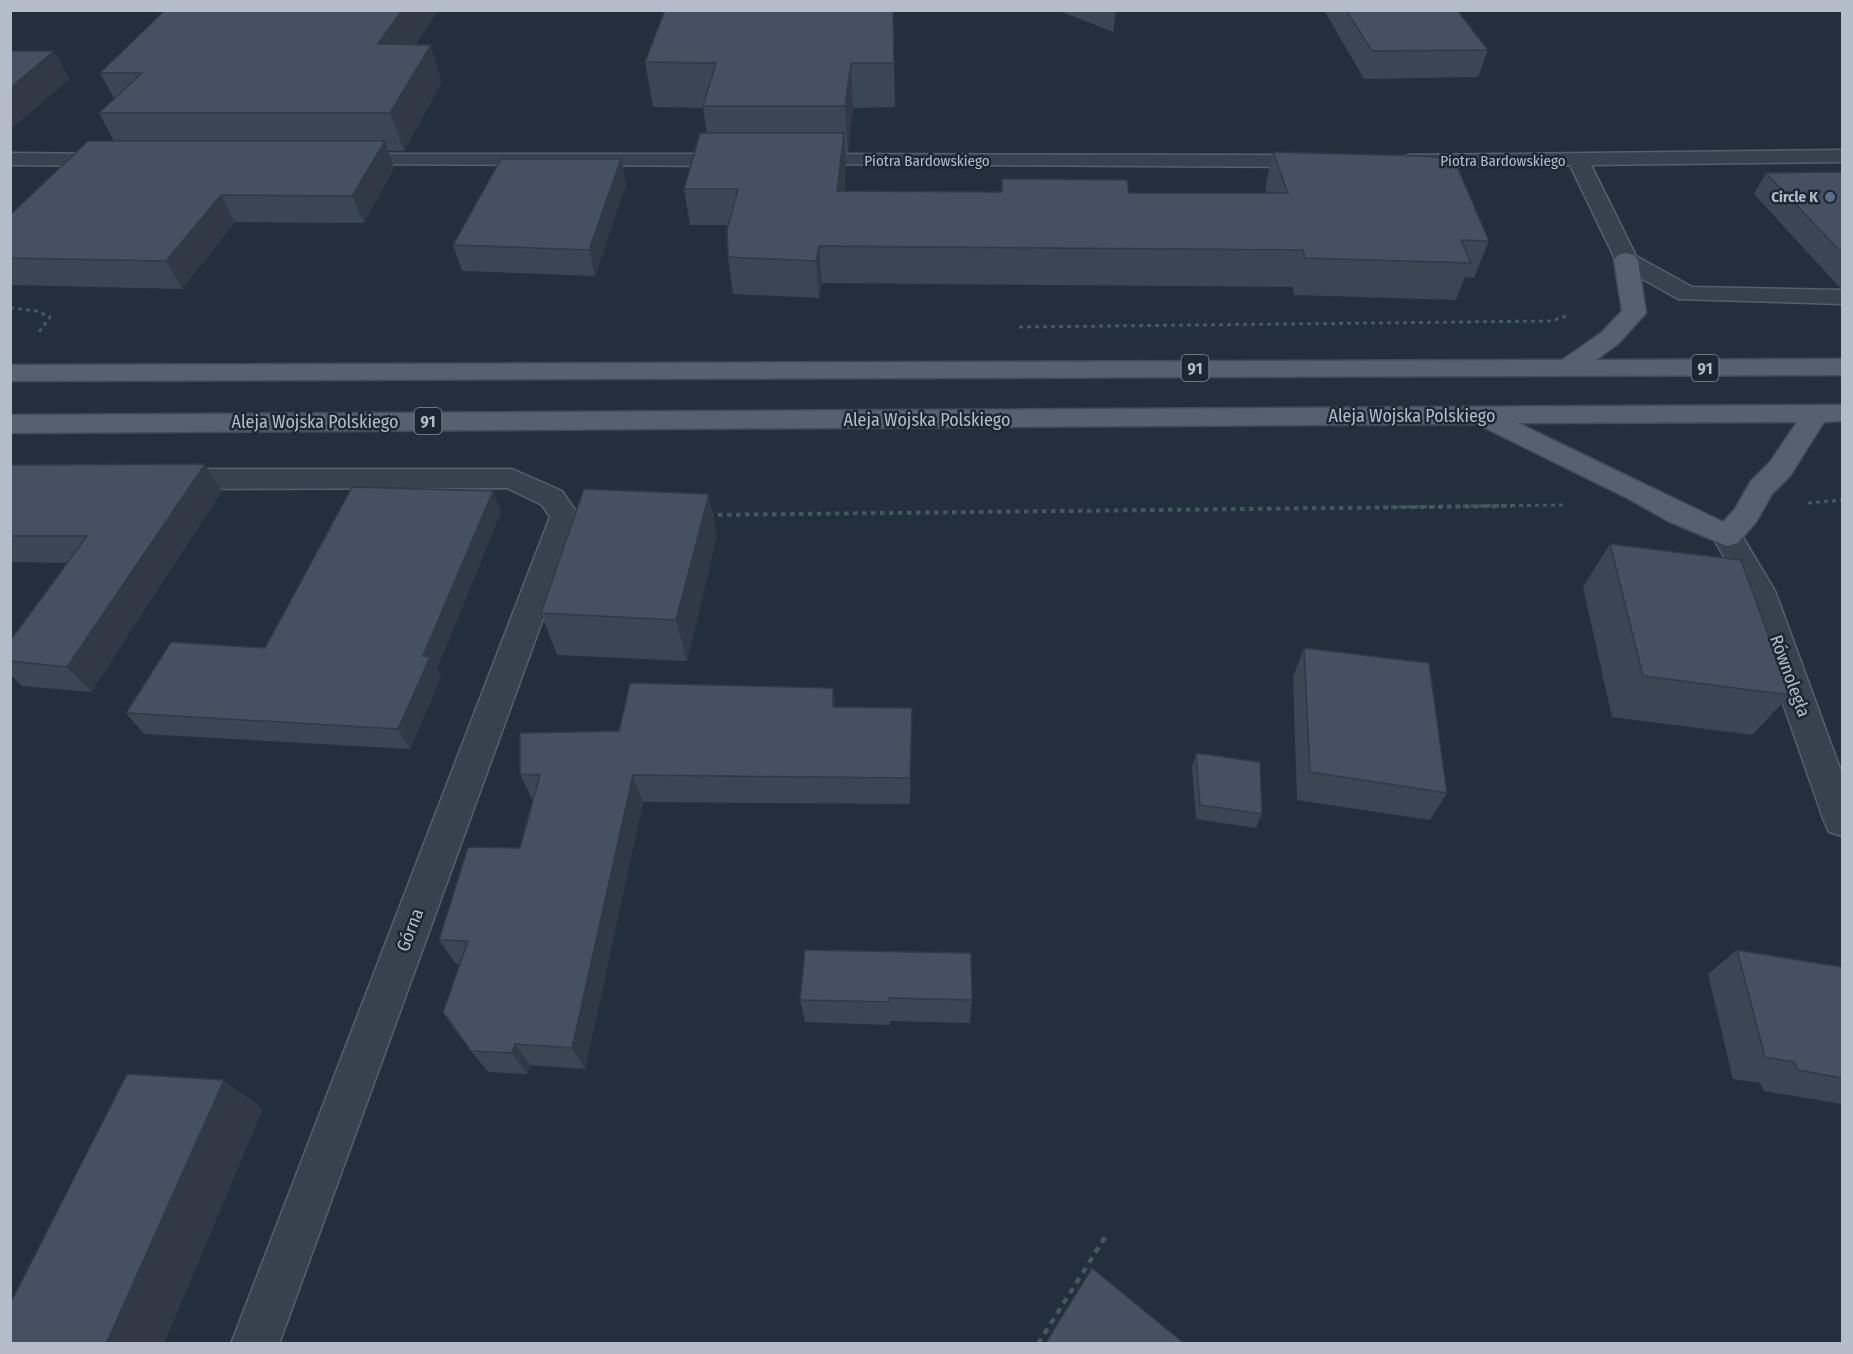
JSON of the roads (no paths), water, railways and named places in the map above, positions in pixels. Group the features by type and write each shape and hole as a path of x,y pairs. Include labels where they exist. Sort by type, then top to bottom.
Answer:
{"main road":[{"path":"1568,368 1610,338 1634,313 1634,300 1626,260"},
{"name":"91","path":"10,373 1842,367"},
{"path":"1480,416 1727,536 1746,515 1761,488 1829,413"},
{"name":"Aleja Wojska Polskiego","path":"10,424 1829,413"}],"street":[{"name":"Piotra Bardowskiego","path":"1387,161 1578,161 1842,156"},
{"path":"10,159 130,160"},
{"path":"322,160 752,160"},
{"name":"Piotra Bardowskiego","path":"776,160 1339,161"},
{"path":"1578,161 1626,260 1688,294"},
{"path":"1634,300 1688,294 1842,297"},
{"name":"Górna","path":"142,479 512,478 552,498 565,517 255,1344"},
{"name":"Równoległa","path":"1727,536 1759,591 1842,821"}],"place":[{"name":"Circle K","path":"1830,197"}]}
